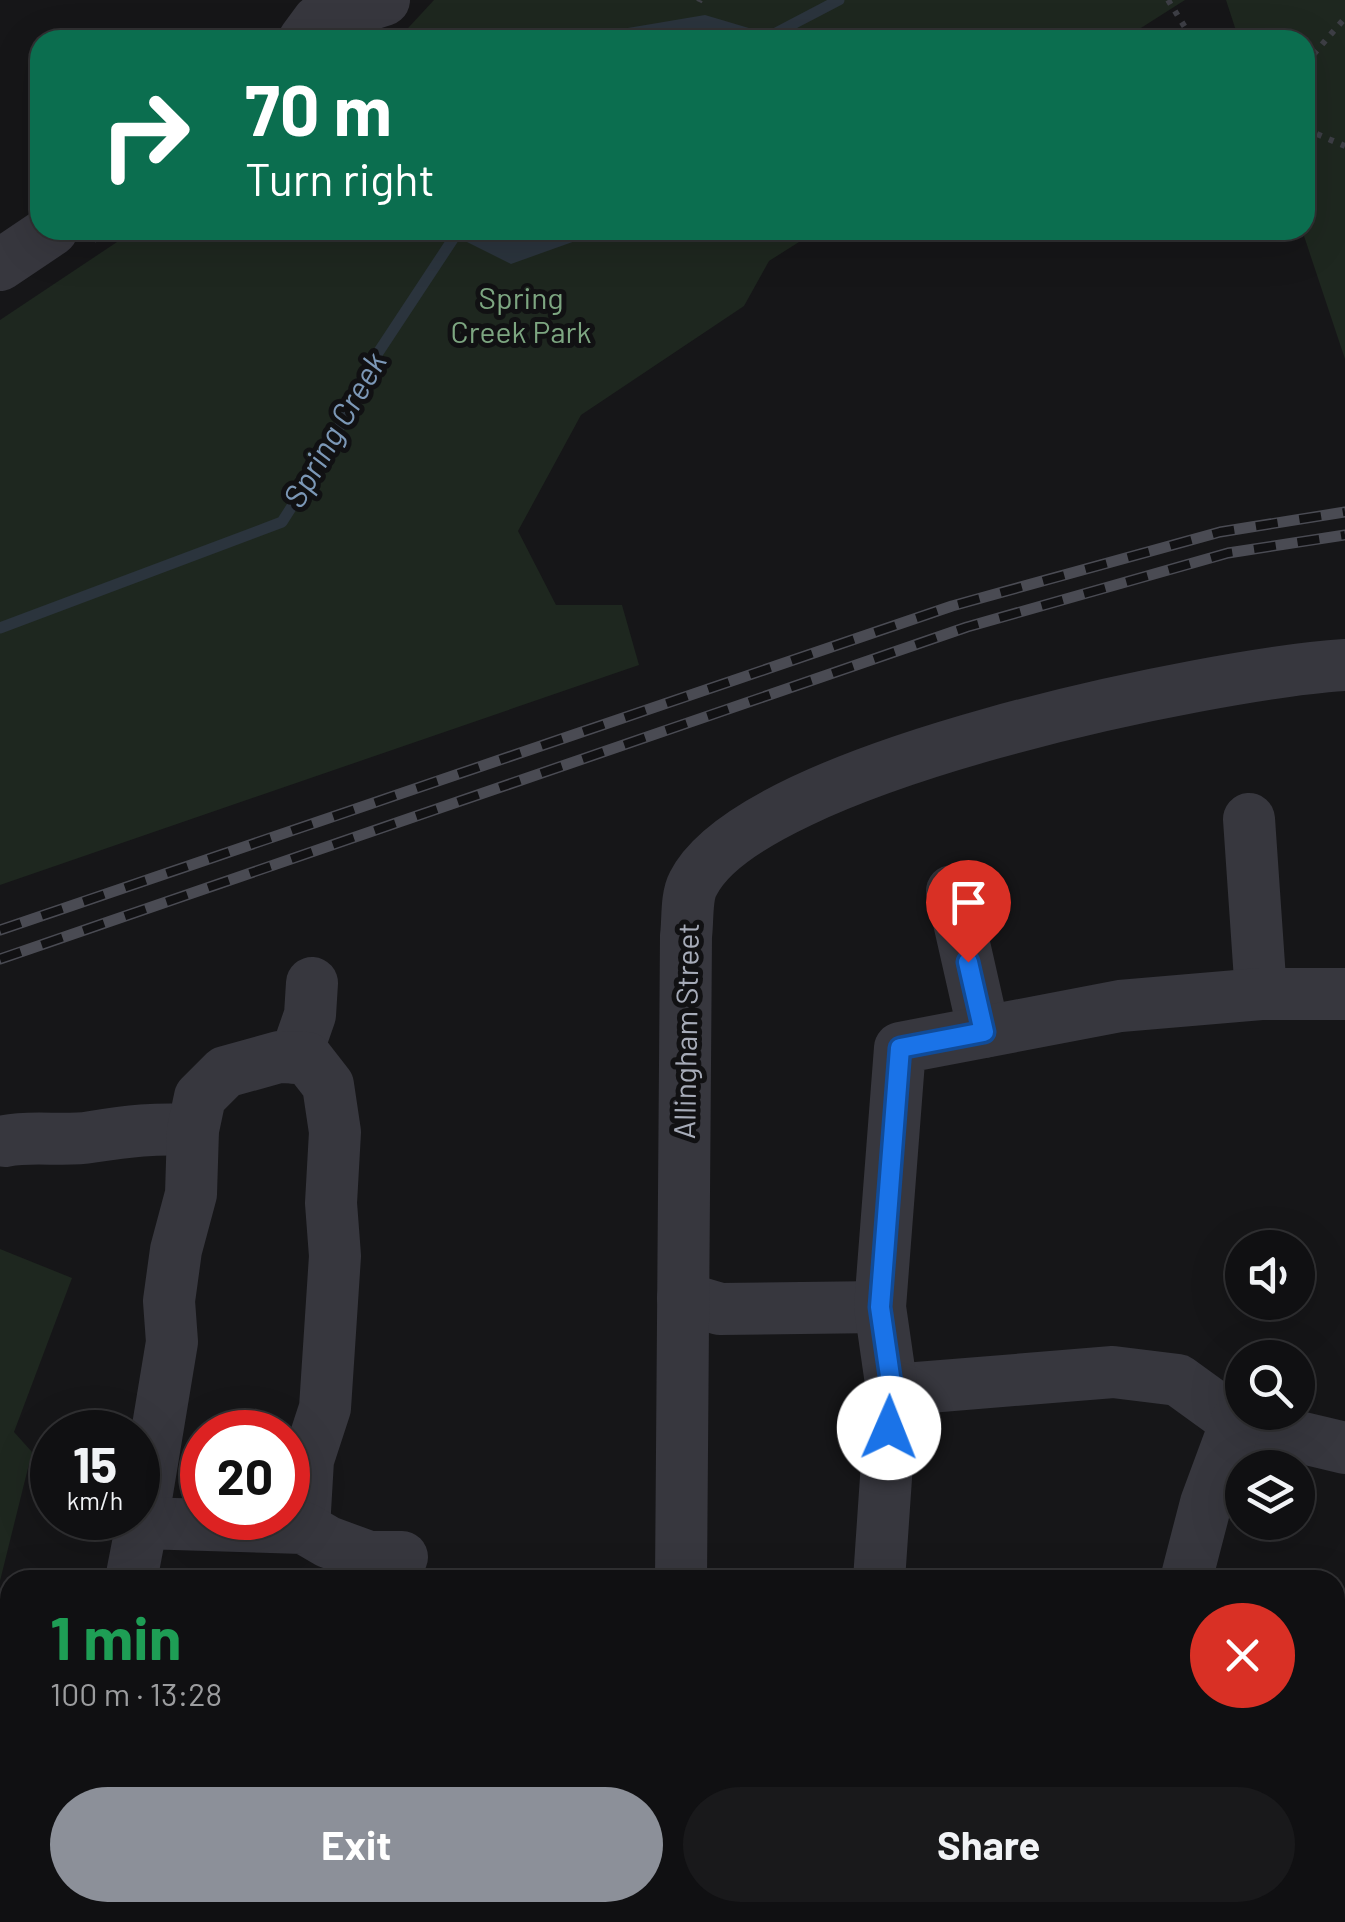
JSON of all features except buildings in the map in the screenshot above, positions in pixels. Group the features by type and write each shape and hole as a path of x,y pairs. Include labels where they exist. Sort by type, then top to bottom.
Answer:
{"street":[{"path":"307,20 384,0"},
{"path":"0,265 37,240"},
{"name":"Allingham Street","path":"681,1570 686,936 692,885 720,850 755,822 799,799 961,740 1226,681 1295,668 1345,665"},
{"path":"1249,819 1262,994"},
{"path":"952,891 984,1032"},
{"path":"295,1058 310,1014 312,983"},
{"path":"881,1570 892,1390 880,1307 900,1048 1120,1006 1262,994 1345,994"},
{"path":"160,1415 172,1342 169,1301 176,1250 192,1194 193,1130 200,1098 225,1072 279,1056 307,1058 328,1085 334,1132 331,1203 335,1256 325,1408 310,1454"},
{"path":"5,1141 37,1135 90,1137 117,1129 193,1130"},
{"path":"683,1298 720,1309 880,1307"},
{"path":"892,1390 1114,1372 1178,1380 1225,1414"},
{"path":"1189,1570 1206,1502 1233,1430"},
{"path":"1270,1430 1345,1448"},
{"path":"310,1531 369,1557 402,1557"},
{"path":"133,1570 139,1540"}],"path":[{"path":"1168,0 1187,30"},
{"path":"1315,52 1345,18"},
{"path":"1315,133 1345,146"}],"green space":[{"path":"434,0 1185,0 1138,30 406,30"},
{"path":"1226,0 1345,0 1345,359 1305,240 1315,240 1315,30 1236,30"},
{"name":"Spring Creek Park","path":"120,240 802,240 769,261 744,306 581,415 518,531 556,605 622,605 639,665 0,885 0,320"},
{"path":"0,1249 72,1278 14,1432 30,1450 30,1460 3,1570"}],"shaded area":[{"path":"705,15 755,30 616,30"},
{"path":"463,240 578,240 511,264"}],"waterway":[{"name":"Spring Creek","path":"782,30 839,0"},
{"name":"Spring Creek","path":"0,628 282,522 331,445 366,371 452,240"}],"railway":[{"path":"0,930 952,606 1220,532 1345,512"},
{"path":"0,959 967,627 1228,553 1345,535"}],"route":[{"path":"889,1428 892,1390 880,1307 900,1048 984,1032 968,962"}]}
